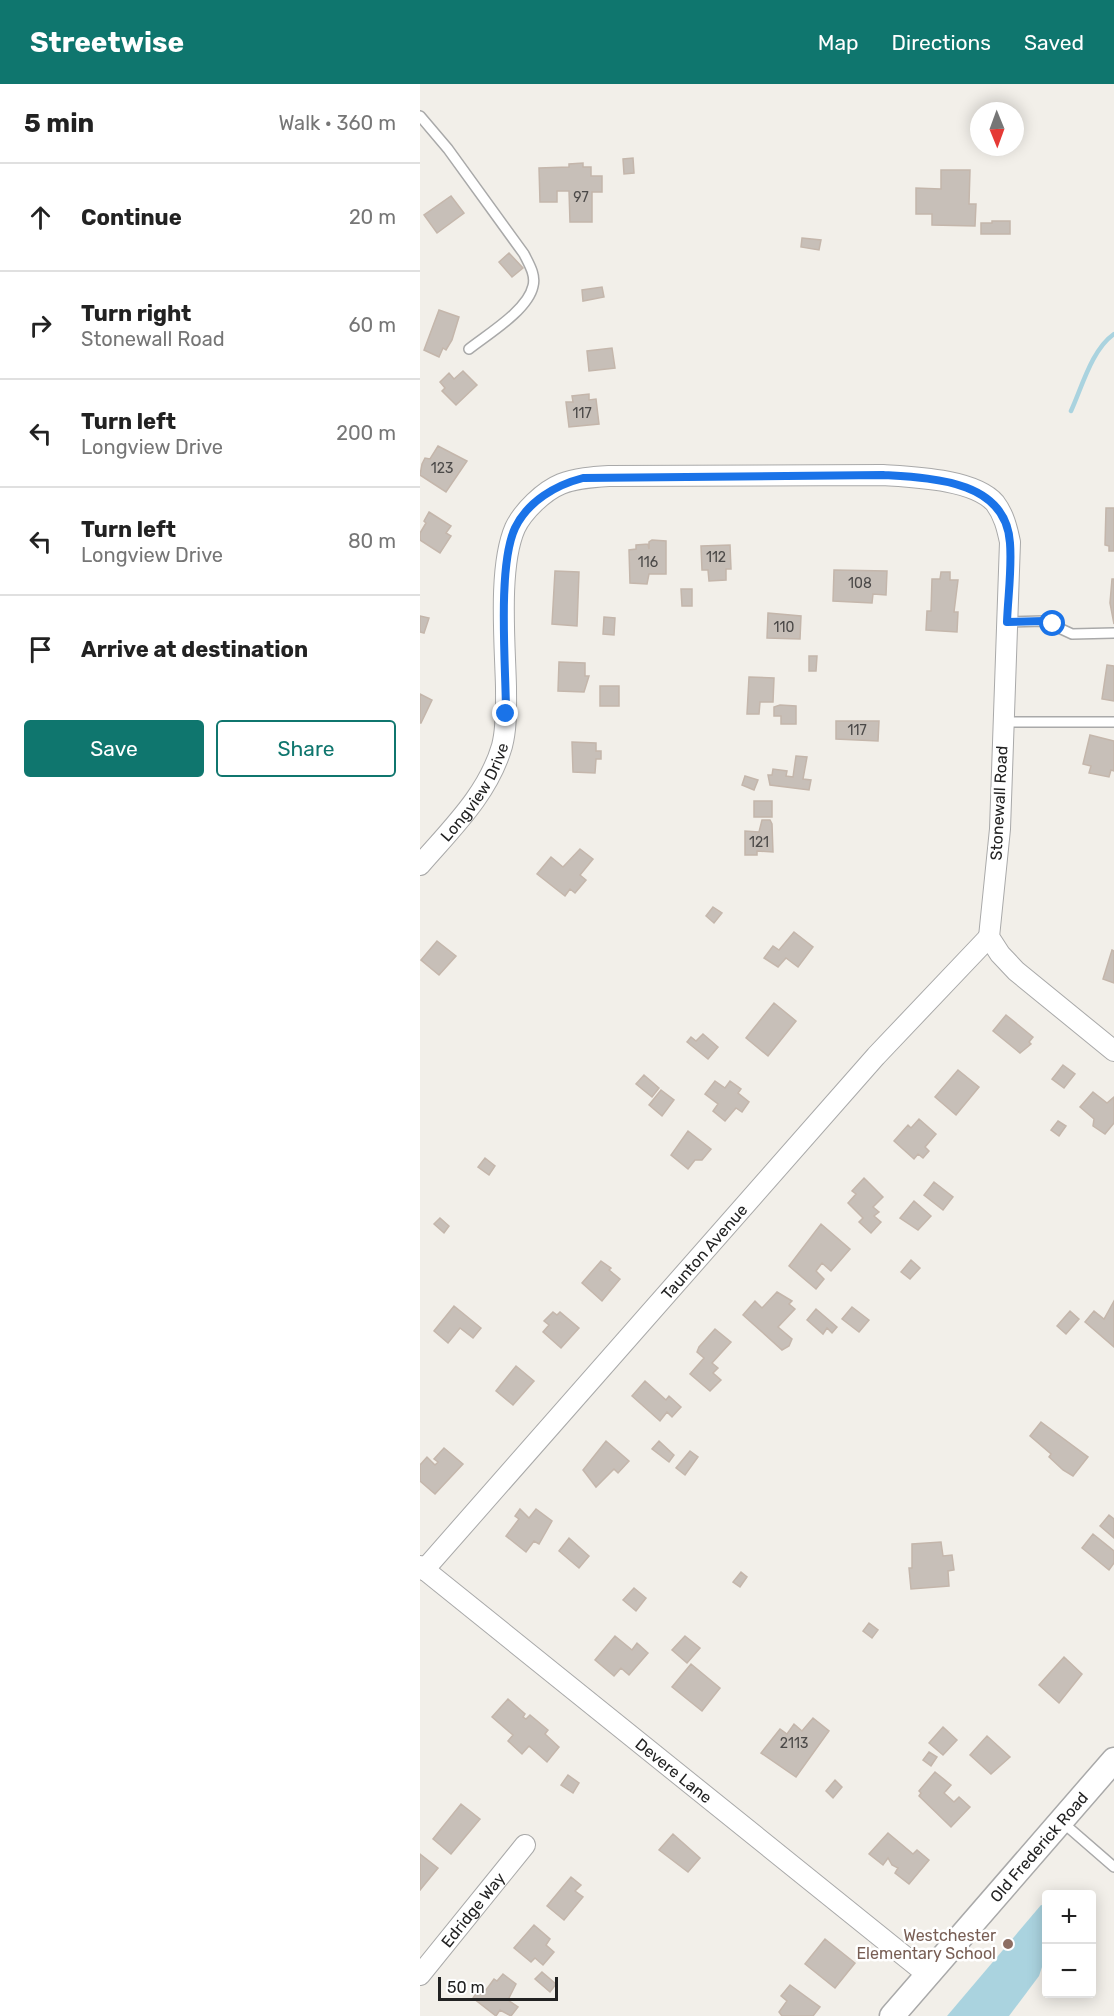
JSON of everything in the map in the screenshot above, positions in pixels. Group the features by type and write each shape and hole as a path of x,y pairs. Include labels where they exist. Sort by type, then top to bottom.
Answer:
{"street":[{"name":"Longview Drive","path":"420,865 473,804 497,761 506,714 505,594 509,551 515,528 527,511 560,484 583,478 610,476 883,475 920,477 955,484 979,491 994,502"},
{"name":"Stonewall Road","path":"989,937 1000,829 1010,542 1004,517 994,502"},
{"path":"989,937 1000,954 1016,971 1114,1052"},
{"name":"Taunton Avenue","path":"422,1568 876,1056 989,937"},
{"name":"Devere Lane","path":"422,1568 928,1975"},
{"name":"Old Frederick Road","path":"892,2016 1114,1760"},
{"name":"Edridge Way","path":"420,1975 525,1845"}],"lane":[{"path":"420,116 448,149 524,254 531,269 534,284 526,303 469,349"},
{"path":"1007,622 1044,621 1072,634 1114,633"},
{"path":"1003,722 1114,722"},
{"path":"1061,1821 1114,1867"}],"water":[{"path":"1042,1905 1042,1967 1039,1976 1009,2016 947,2016"}],"building":[{"path":"633,158 634,173 624,174 623,159"},
{"path":"583,163 583,167 591,167 591,176 602,176 602,192 592,192 592,222 570,222 569,191 557,191 557,202 540,202 539,168 569,167 569,164"},
{"path":"941,170 970,170 969,204 976,204 975,226 932,225 932,214 916,214 916,188 941,189"},
{"path":"451,196 464,213 437,233 424,215"},
{"path":"992,221 1010,221 1010,234 981,234 981,223 992,223"},
{"path":"802,238 821,240 819,250 801,247"},
{"path":"509,253 523,268 512,277 499,262"},
{"path":"602,287 604,297 583,301 582,290"},
{"path":"439,310 459,317 452,340 446,350 443,348 439,357 424,350"},
{"path":"612,348 615,368 589,371 587,351"},
{"path":"463,371 477,385 456,405 442,391 445,388 440,382 449,373 454,379"},
{"path":"589,394 589,400 596,399 599,424 569,427 566,402 573,402 572,396"},
{"path":"438,446 467,461 446,492 420,475 425,458 430,459"},
{"path":"1106,508 1114,508 1114,551 1109,551 1109,546 1105,545"},
{"path":"429,512 451,526 446,533 451,536 440,553 420,540 420,533"},
{"path":"652,540 666,541 666,574 649,574 647,584 630,583 629,550 636,549 636,545 648,544 649,549 649,542"},
{"path":"730,545 731,569 726,569 726,580 709,581 708,570 702,570 701,546"},
{"path":"834,570 887,571 886,595 873,594 872,603 833,601"},
{"path":"555,571 579,572 577,626 552,624"},
{"path":"941,572 950,572 950,580 958,580 954,612 958,612 957,632 926,630 927,611 931,611 932,579 940,579"},
{"path":"1112,579 1114,579 1114,624 1110,603"},
{"path":"681,589 692,589 692,606 682,606"},
{"path":"768,613 801,616 800,639 767,638"},
{"path":"420,616 429,618 424,633 420,632"},
{"path":"604,617 615,618 614,635 603,634"},
{"path":"809,656 817,656 816,671 809,671"},
{"path":"559,662 585,663 585,676 589,676 584,692 558,691"},
{"path":"1107,665 1114,666 1114,701 1102,699"},
{"path":"749,677 774,678 773,702 760,702 759,714 747,714"},
{"path":"600,686 619,686 619,706 600,706"},
{"path":"420,694 432,700 421,723 420,723"},
{"path":"796,706 796,724 781,724 781,716 774,716 774,707"},
{"path":"836,721 879,721 878,741 836,739"},
{"path":"1090,735 1114,741 1114,771 1111,770 1109,777 1089,773 1091,766 1083,764"},
{"path":"572,742 596,743 596,751 601,751 601,759 596,759 595,773 573,772"},
{"path":"796,756 807,757 803,779 811,780 809,790 770,785 768,775 772,775 773,769 787,771 786,776 793,777"},
{"path":"745,776 758,780 754,790 742,785"},
{"path":"754,801 772,801 772,817 754,817"},
{"path":"762,820 770,820 772,824 773,852 757,851 757,855 745,855 745,831 759,832"},
{"path":"580,849 593,859 580,875 586,880 575,893 570,889 565,896 537,874 551,857 563,867"},
{"path":"713,907 722,913 714,923 706,916"},
{"path":"794,932 813,947 798,967 786,958 778,967 764,958 773,946 779,950"},
{"path":"437,941 456,956 439,975 421,960"},
{"path":"1112,950 1114,951 1114,983 1103,979"},
{"path":"774,1003 796,1021 768,1056 746,1038"},
{"path":"1006,1015 1033,1037 1029,1042 1031,1044 1020,1053 993,1031"},
{"path":"703,1034 718,1047 708,1059 687,1042 691,1037 696,1041"},
{"path":"1063,1065 1075,1074 1064,1088 1052,1079"},
{"path":"958,1070 979,1087 956,1115 935,1097"},
{"path":"644,1075 659,1088 652,1097 636,1084"},
{"path":"715,1081 725,1088 730,1081 741,1089 738,1093 749,1102 742,1112 736,1108 725,1121 713,1111 718,1104 705,1094"},
{"path":"661,1090 674,1100 662,1116 649,1105"},
{"path":"1093,1092 1107,1103 1114,1097 1114,1123 1105,1134 1093,1126 1094,1119 1080,1107"},
{"path":"919,1119 936,1134 925,1147 929,1151 923,1158 918,1154 914,1159 894,1141 908,1125 911,1128"},
{"path":"1058,1121 1066,1126 1059,1136 1051,1130"},
{"path":"688,1131 711,1149 702,1160 695,1160 688,1169 671,1155"},
{"path":"485,1158 495,1166 489,1175 478,1167"},
{"path":"864,1178 883,1197 873,1207 879,1212 874,1216 881,1222 871,1233 859,1222 863,1218 848,1203 856,1194 852,1191"},
{"path":"934,1182 953,1197 943,1210 924,1195"},
{"path":"914,1201 931,1216 918,1230 900,1218"},
{"path":"440,1218 449,1226 444,1233 434,1224"},
{"path":"821,1224 850,1249 831,1271 822,1263 816,1271 824,1279 816,1289 789,1266"},
{"path":"911,1260 920,1268 910,1279 901,1272"},
{"path":"601,1261 620,1279 602,1301 582,1283"},
{"path":"777,1292 792,1301 789,1304 795,1309 778,1327 792,1339 789,1346 782,1350 743,1315 755,1301 762,1308"},
{"path":"1114,1301 1114,1347 1085,1322 1094,1311 1104,1319"},
{"path":"454,1306 481,1328 473,1338 460,1328 448,1343 434,1331"},
{"path":"852,1307 869,1320 859,1332 842,1319"},
{"path":"816,1309 837,1327 832,1333 827,1328 823,1334 807,1320"},
{"path":"1070,1311 1079,1319 1066,1334 1057,1326"},
{"path":"553,1312 557,1315 560,1312 579,1328 561,1348 543,1332 549,1325 544,1321"},
{"path":"715,1329 731,1342 712,1363 718,1368 713,1373 721,1380 710,1391 690,1374 704,1358 697,1352 699,1347"},
{"path":"516,1366 534,1381 513,1405 496,1391"},
{"path":"645,1381 666,1400 669,1396 681,1407 672,1417 667,1412 660,1421 632,1396"},
{"path":"1041,1422 1088,1457 1073,1476 1049,1457 1051,1454 1030,1436"},
{"path":"606,1441 629,1461 618,1473 614,1469 596,1487 583,1470"},
{"path":"659,1441 674,1455 669,1462 652,1449"},
{"path":"444,1448 463,1464 435,1494 420,1481 420,1465 427,1457 435,1465 438,1462 434,1459"},
{"path":"690,1451 698,1457 685,1475 676,1468"},
{"path":"520,1509 529,1518 536,1509 552,1521 539,1544 534,1541 526,1552 506,1536 519,1519 515,1516"},
{"path":"1109,1515 1114,1519 1114,1538 1100,1526"},
{"path":"1093,1534 1114,1551 1114,1563 1109,1570 1082,1548"},
{"path":"569,1538 589,1556 579,1568 559,1551"},
{"path":"941,1542 943,1556 952,1555 954,1570 948,1571 949,1586 911,1589 909,1568 912,1568 912,1544"},
{"path":"741,1572 747,1577 740,1587 733,1582"},
{"path":"634,1588 646,1598 636,1611 623,1600"},
{"path":"869,1623 878,1630 872,1638 863,1631"},
{"path":"615,1636 632,1650 637,1643 648,1653 629,1675 621,1668 614,1676 595,1660"},
{"path":"685,1636 700,1648 687,1663 672,1650"},
{"path":"1064,1657 1082,1674 1059,1703 1039,1685"},
{"path":"691,1664 720,1688 702,1711 672,1687"},
{"path":"508,1699 525,1714 523,1717 526,1719 530,1715 548,1730 545,1734 559,1747 547,1762 529,1746 522,1754 508,1741 513,1735 492,1717"},
{"path":"813,1718 829,1731 796,1777 761,1753 780,1729 787,1734 794,1724 802,1731"},
{"path":"943,1727 957,1740 943,1755 929,1743"},
{"path":"987,1736 1010,1757 991,1774 970,1755"},
{"path":"929,1752 937,1757 931,1766 923,1760"},
{"path":"935,1772 951,1785 944,1793 954,1802 959,1797 970,1807 951,1827 919,1796 921,1793 919,1791"},
{"path":"568,1775 579,1783 573,1793 561,1785"},
{"path":"835,1780 842,1787 833,1798 826,1791"},
{"path":"461,1804 480,1819 451,1854 433,1839"},
{"path":"888,1833 913,1854 917,1850 929,1860 909,1884 895,1873 898,1868 892,1865 888,1858 883,1865 869,1854"},
{"path":"673,1834 700,1858 688,1872 659,1850"},
{"path":"420,1854 438,1868 420,1890"},
{"path":"571,1877 581,1885 575,1891 583,1897 564,1920 547,1906"},
{"path":"534,1925 550,1939 546,1945 554,1952 543,1965 535,1958 531,1962 514,1948"},
{"path":"825,1939 855,1963 835,1988 805,1964"},
{"path":"542,1972 556,1984 550,1992 535,1979"},
{"path":"503,1974 516,1984 508,2000 518,2007 511,2016 500,2010 496,2016 473,1998 481,1986 486,1990 494,1979 497,1981"},
{"path":"790,1985 820,2007 813,2016 782,2016 779,2012 787,2001 781,1996"}],"waterway":[{"path":"1071,411 1094,359 1106,341 1114,334"}],"place":[{"name":"Westchester Elementary School","path":"1008,1944"}],"route":[{"path":"506,714 505,594 509,551 515,528 527,511 543,496 560,484 583,478 883,475 920,477 979,491 994,502 1004,517 1010,542 1007,622 1044,621 1053,624"}]}
